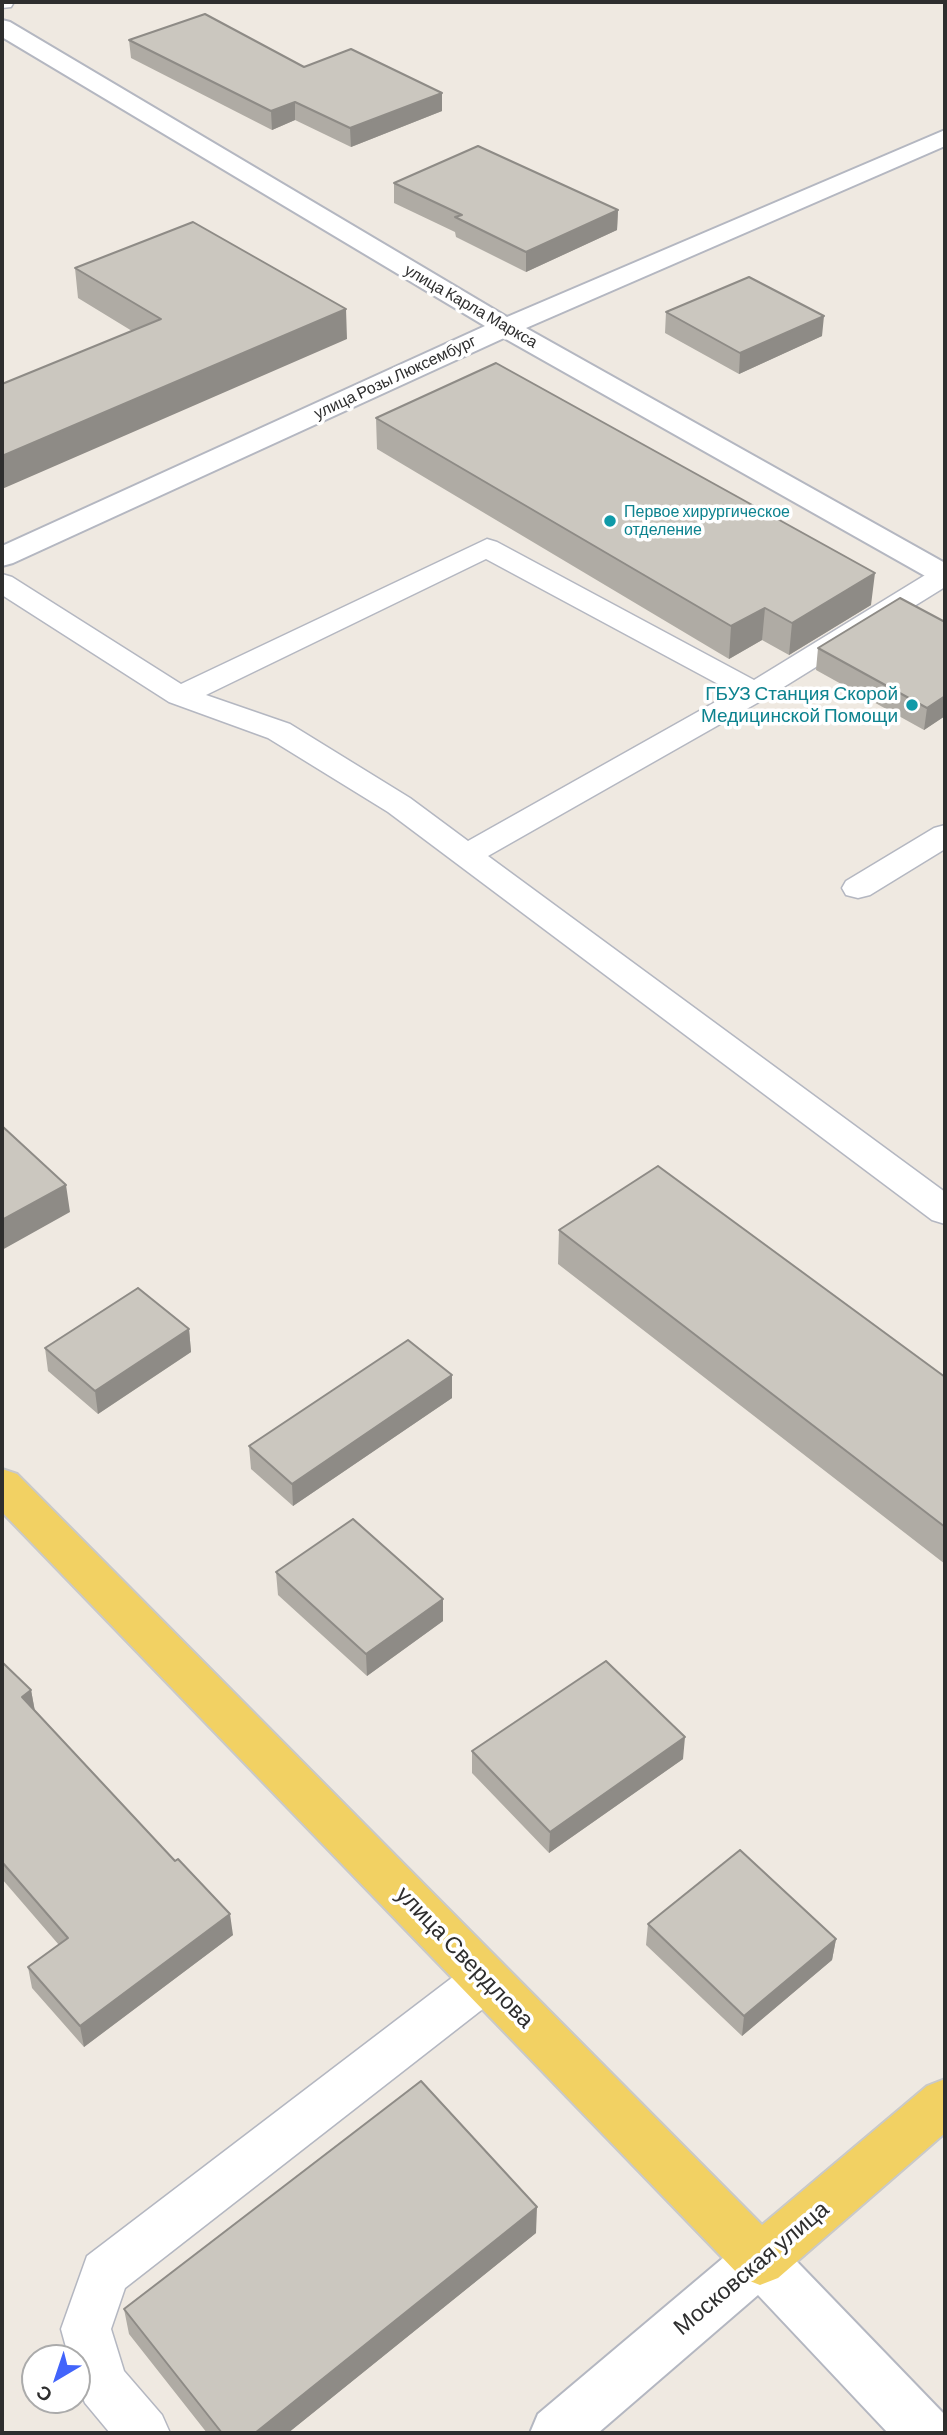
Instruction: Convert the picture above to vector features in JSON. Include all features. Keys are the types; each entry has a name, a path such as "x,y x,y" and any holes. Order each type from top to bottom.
{"main road":[{"name":"улица Свердлова","path":"2,1485 760,2260"},
{"name":"Московская улица","path":"760,2260 945,2102"}],"street":[{"name":"улица Карла Маркса","path":"2,27 505,327 945,575"},
{"name":"улица Розы Люксембург","path":"2,557 505,327 945,137"},
{"name":"Московская улица","path":"557,2433 760,2260"},
{"name":"улица Свердлова","path":"760,2260 925,2433"}],"lane":[{"path":"180,696 487,548 755,692"},
{"path":"466,855 755,692 945,575"},
{"path":"2,583 180,696 279,731 399,805 945,1211"},
{"path":"858,888 945,835"},
{"path":"144,2433 103,2385 86,2329 105,2273 486,1979"}],"building":[{"path":"205,14 304,67 351,49 442,93 350,128 295,102 271,111 129,40"},
{"path":"478,146 618,210 526,252 455,217 462,215 394,183"},
{"path":"193,222 346,309 2,456 2,384 161,319 75,268"},
{"path":"749,277 824,316 740,353 666,312"},
{"name":"Первое хирургическое отделение","path":"496,363 875,573 792,623 765,608 731,626 376,418"},
{"path":"900,598 945,622 945,696 927,708 818,648"},
{"path":"2,1126 66,1185 2,1220"},
{"path":"658,1166 945,1377 945,1527 559,1230"},
{"path":"138,1288 189,1329 95,1391 45,1348"},
{"path":"408,1340 452,1375 292,1484 249,1446"},
{"path":"353,1519 443,1599 366,1654 276,1572"},
{"path":"606,1661 685,1737 550,1832 472,1751"},
{"path":"2,1662 31,1690 22,1697 175,1861 178,1859 230,1914 80,2026 28,1967 68,1938 2,1862"},
{"path":"740,1850 836,1939 744,2016 648,1924"},
{"path":"421,2081 537,2207 255,2433 222,2433 124,2309"}],"place":[{"name":"Первое хирургическое отделение","path":"610,521"},
{"name":"ГБУЗ Станция Скорой Медицинской Помощи","path":"912,705"}]}
